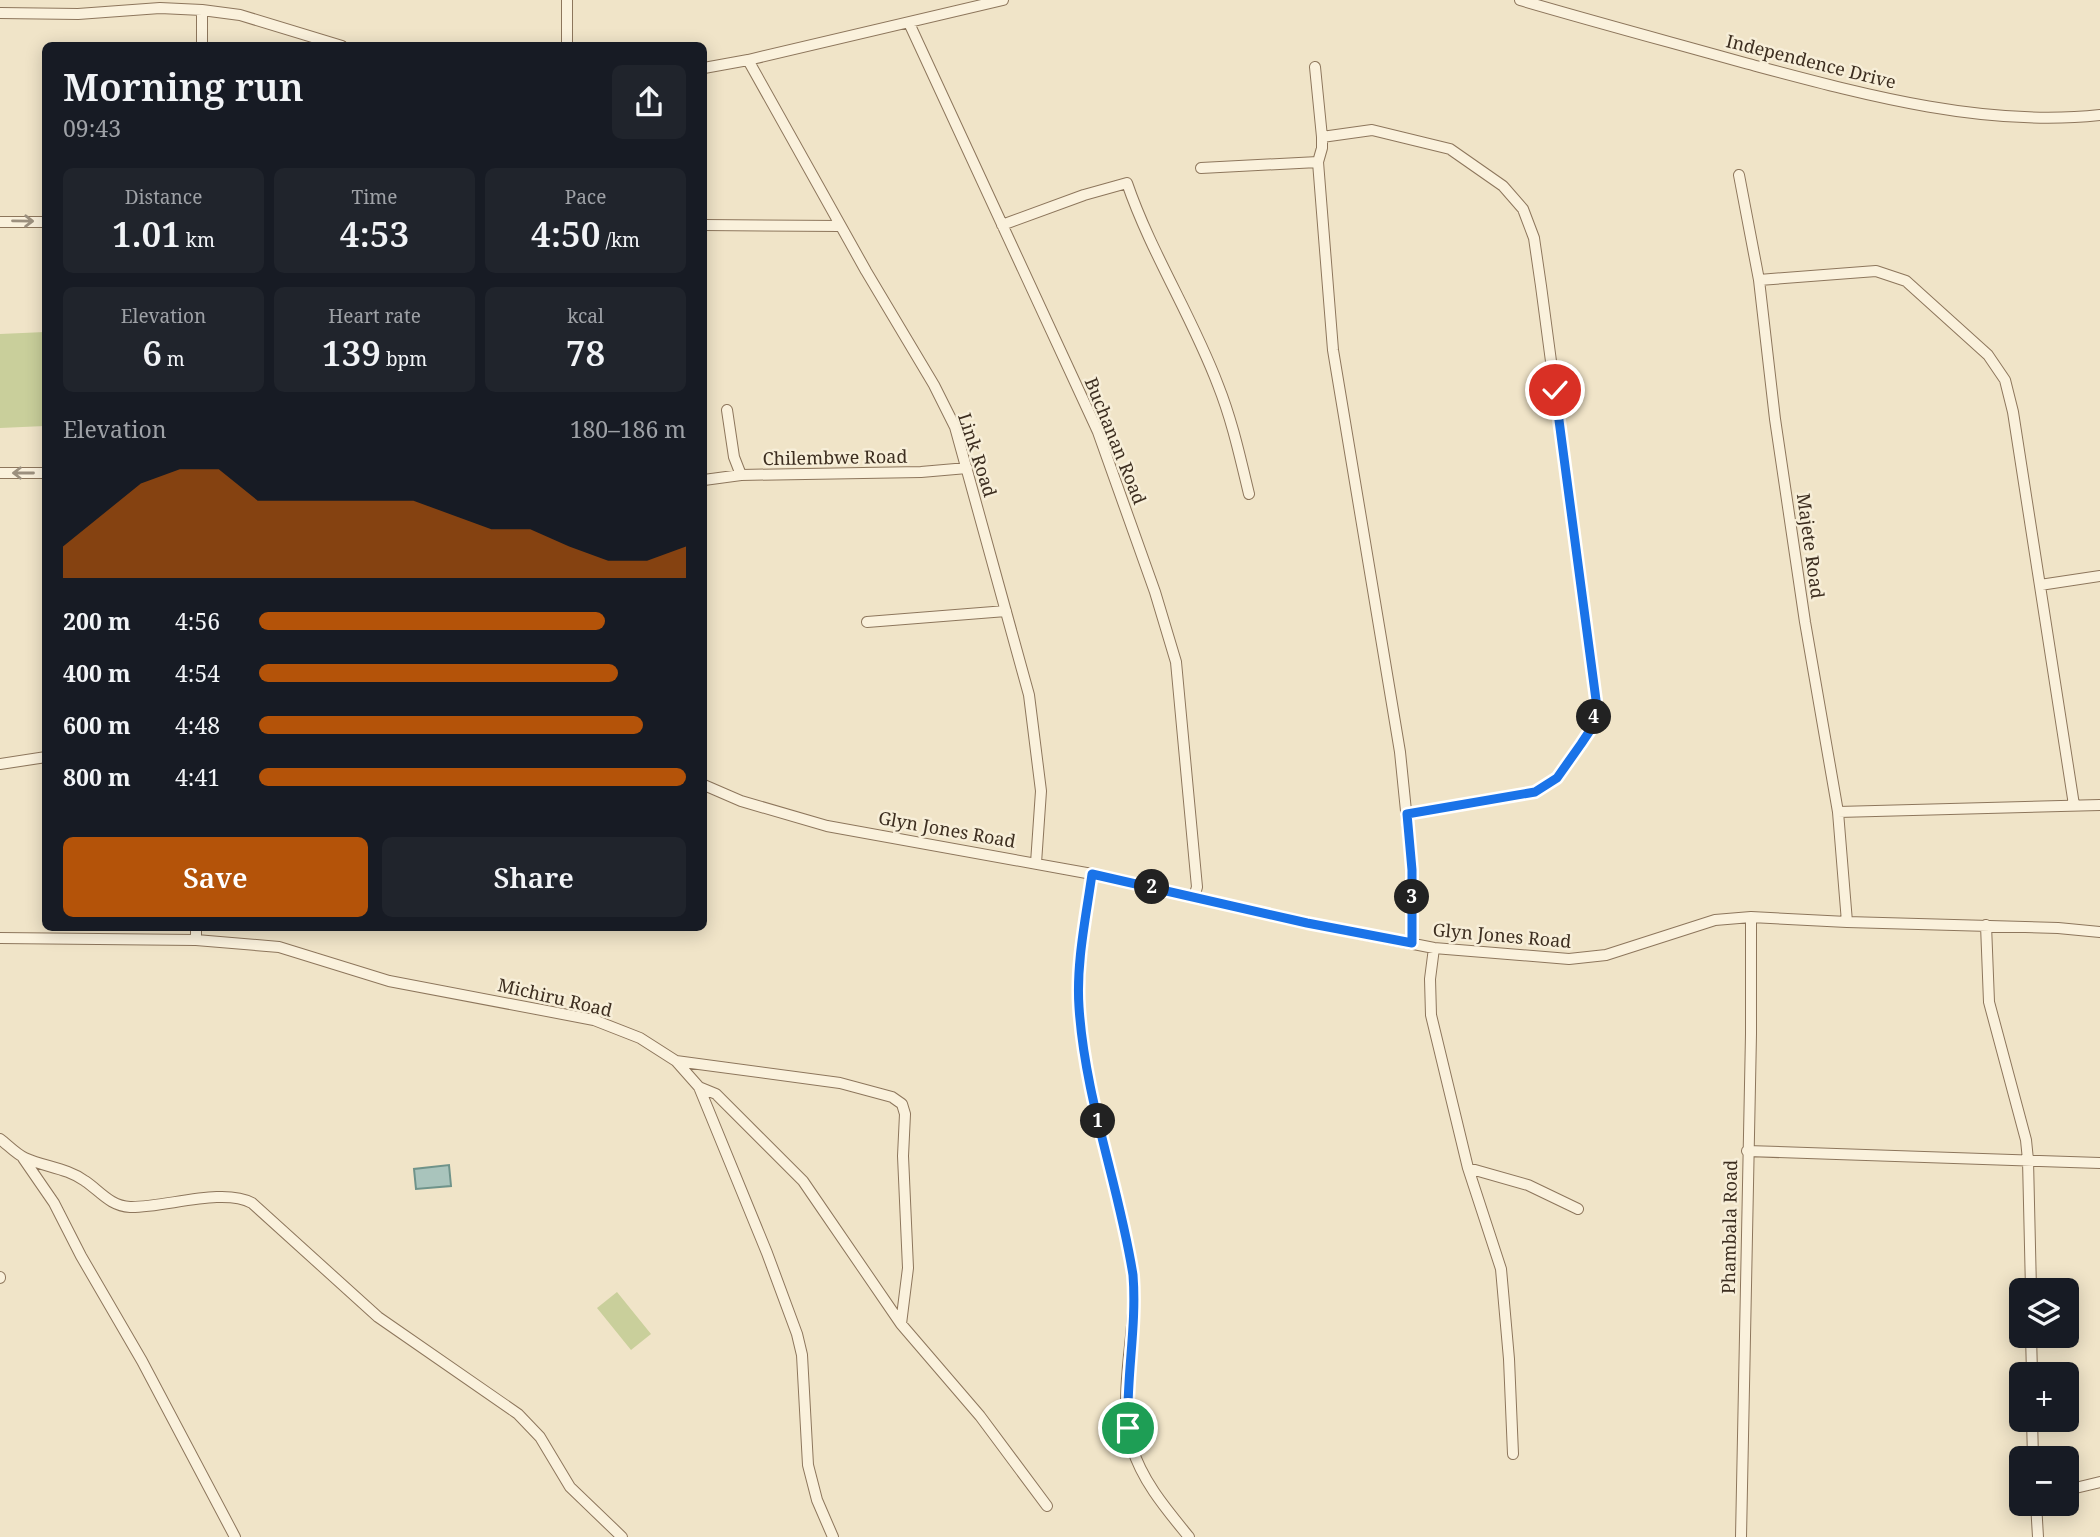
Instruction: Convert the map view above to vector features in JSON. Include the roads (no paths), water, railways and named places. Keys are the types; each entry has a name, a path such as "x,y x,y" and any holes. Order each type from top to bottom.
{"street":[{"path":"567,0 567,42"},
{"path":"707,67 1003,0"},
{"name":"Independence Drive","path":"1520,0 1612,27 1874,95 1994,116 2100,116"},
{"path":"0,13 78,14 160,8 202,10 240,15 329,42"},
{"path":"202,10 202,42"},
{"name":"Buchanan Road","path":"909,23 1098,432 1151,580 1176,662 1192,818 1197,887 1194,897"},
{"name":"Link Road","path":"748,60 840,226 934,385 955,427 1029,695 1041,791 1036,863"},
{"path":"1315,68 1322,138 1318,162 1333,350 1399,752 1412,870 1412,943"},
{"path":"1322,138 1372,130 1450,149 1503,186 1523,209 1534,238 1596,700 1593,726 1557,778 1535,792 1407,814"},
{"path":"1201,168 1318,162"},
{"name":"Majete Road","path":"1739,175 1759,280 1775,418 1805,622 1838,812 1847,922"},
{"path":"1002,225 1084,195 1127,183 1139,218 1218,385 1250,494"},
{"path":"0,222 42,222"},
{"path":"707,225 840,226"},
{"path":"1759,280 1876,271 1906,281 1988,355 2005,380 2013,412 2074,805"},
{"path":"727,410 734,457 741,475"},
{"name":"Chilembwe Road","path":"707,480 741,475 921,472 967,468"},
{"path":"0,473 42,473"},
{"path":"2040,585 2100,576"},
{"path":"867,622 1006,611"},
{"path":"0,764 42,758"},
{"name":"Glyn Jones Road","path":"707,786 741,801 827,826 1092,874 1307,923 1434,948 1569,959 1606,955 1715,920 1751,917 2100,932"},
{"path":"1838,812 2100,805"},
{"path":"1092,874 1081,960 1079,1004 1092,1097 1133,1275 1135,1299 1127,1397 1128,1428 1138,1462 1158,1498 1189,1537"},
{"name":"Phambala Road","path":"1741,1537 1751,917"},
{"path":"1986,925 1989,1002 2026,1140 2031,1278"},
{"path":"196,931 197,940"},
{"name":"Michiru Road","path":"0,938 197,940 288,948 389,981 594,1020 640,1038 676,1061 699,1087 797,1334 802,1355 808,1465 817,1500 833,1537"},
{"path":"1434,948 1430,979 1431,1015 1468,1168 1501,1269 1509,1359 1513,1454"},
{"path":"676,1061 840,1083 892,1097 902,1104 905,1114 903,1156 908,1268 901,1324"},
{"path":"699,1087 716,1094 803,1181 901,1324 980,1416 1047,1506"},
{"path":"0,1139 23,1158 54,1203 236,1537"},
{"path":"1747,1151 2100,1163"},
{"path":"23,1158 68,1171 121,1206 148,1206 223,1197 252,1203 378,1317 518,1414 540,1437 570,1487 622,1537"},
{"path":"1468,1168 1528,1185 1578,1209"},
{"path":"2079,1487 2100,1482"},
{"path":"2036,1516 2038,1537"}],"water":[{"path":"449,1165 451,1186 416,1189 414,1169"}]}
